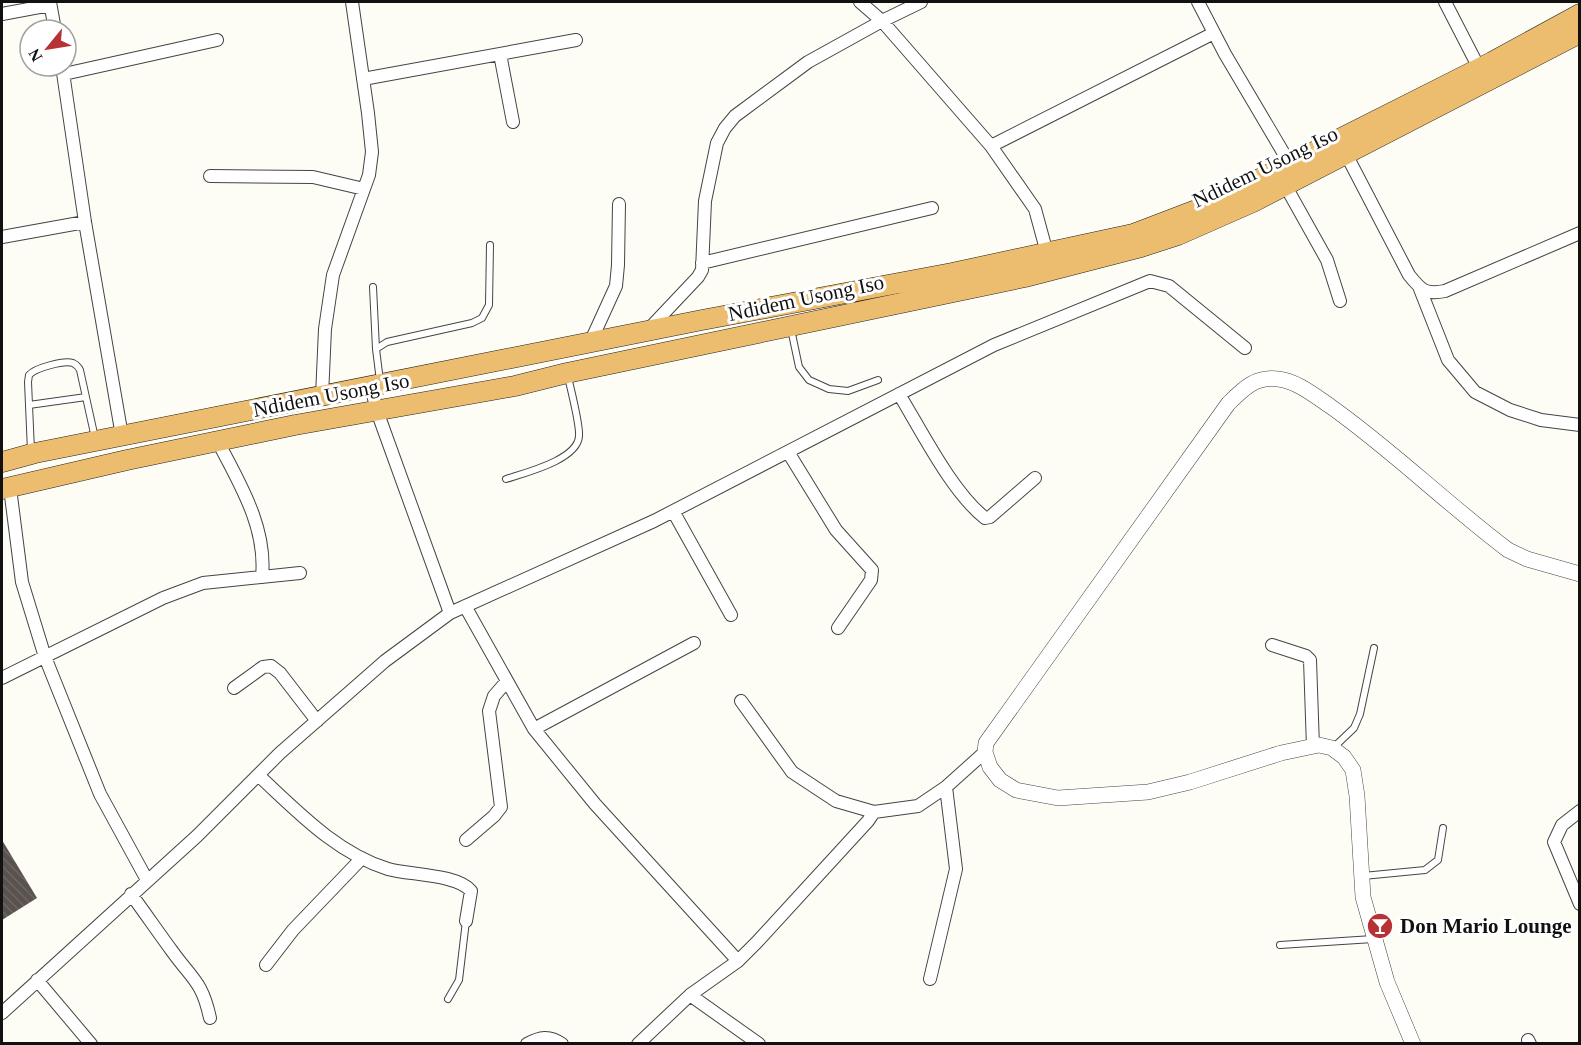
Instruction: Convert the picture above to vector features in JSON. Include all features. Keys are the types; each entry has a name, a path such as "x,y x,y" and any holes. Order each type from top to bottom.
{"highway":[{"name":"Ndidem Usong Iso","path":"2,462 31,454 376,385 952,273 1133,234 1196,210 1290,164 1580,14"},
{"name":"Ndidem Usong Iso","path":"6,488 295,425 515,386 567,373 1025,277 1141,247 1212,222 1580,33"}],"street":[{"path":"322,396 325,329 333,275 369,175 372,152 352,2"},
{"path":"861,2 882,21 991,146 1035,209 1047,253"},
{"path":"646,332 702,270 705,201 717,143 735,116 808,62 921,2"},
{"path":"1198,2 1290,164"},
{"path":"1445,2 1479,68"},
{"path":"2,14 50,3 53,18"},
{"path":"991,146 1214,33"},
{"path":"78,67 217,40"},
{"path":"363,79 576,40"},
{"path":"500,54 513,122"},
{"path":"64,78 85,222 122,436"},
{"path":"1346,154 1409,275 1420,289 1448,360 1475,392 1510,410 1541,420 1580,425"},
{"path":"210,176 313,177 364,189"},
{"path":"1285,185 1326,260 1340,301"},
{"path":"590,343 616,286 619,204"},
{"path":"702,263 932,208"},
{"path":"2,237 85,222"},
{"path":"1420,289 1433,294 1445,291 1580,233"},
{"path":"2,1013 197,836 280,753 385,661 450,613 673,511 994,345 1150,281 1169,286 1245,348"},
{"path":"1413,1044 1387,982 1364,897 1353,770 1332,748 1319,745 1281,753 1190,782 1148,792 1058,798 1016,790 1000,780 990,767 985,752 986,743 1228,404 1246,385 1259,379 1279,379 1304,388 1352,422 1508,550 1527,559 1580,574"},
{"path":"376,385 377,411 450,613"},
{"path":"899,394 947,474 978,513 985,518 990,517 1035,478"},
{"path":"218,442 243,489 256,520 264,560 262,577"},
{"path":"788,452 836,530 872,570 871,580 838,628"},
{"path":"6,488 22,582 45,657 100,794 147,880"},
{"path":"673,511 731,615"},
{"path":"2,678 163,598 203,583 300,573"},
{"path":"465,606 534,729 595,804 738,961"},
{"path":"534,729 694,643"},
{"path":"1272,645 1306,656 1310,660 1312,665 1313,747"},
{"path":"234,688 263,667 271,666 280,673 316,721"},
{"path":"466,840 501,807 489,711 494,696 507,681"},
{"path":"741,701 792,772 836,801 874,812 918,806 946,787 985,752"},
{"path":"258,775 317,830 363,858 388,869 451,881 467,887 471,891 466,921"},
{"path":"930,979 956,869 946,787"},
{"path":"1580,811 1562,825 1554,842 1580,904"},
{"path":"638,1044 690,995 738,961 874,812"},
{"path":"266,965 293,930 363,858"},
{"path":"131,894 172,951 198,982 206,998 210,1018"},
{"path":"37,980 91,1044"},
{"path":"690,995 759,1044"},
{"path":"527,1044 540,1038 554,1038 562,1044"}],"lane":[{"path":"376,349 387,342 472,323 482,318 489,305 490,245"},
{"path":"373,287 376,385"},
{"path":"790,326 799,367 809,380 829,389 848,391 878,380"},
{"path":"31,454 29,375 32,371 69,362 77,365 80,370 95,441"},
{"path":"506,479 550,466 576,447 580,437 567,373"},
{"path":"29,405 86,397"},
{"path":"1332,748 1354,728 1360,714 1374,648"},
{"path":"1362,876 1425,870 1438,860 1443,828"},
{"path":"448,999 459,980 466,921"},
{"path":"1280,945 1374,939"}],"building":[{"path":"2,840 37,898 2,920"}],"place":[{"name":"Don Mario Lounge","path":"1380,926"}]}
